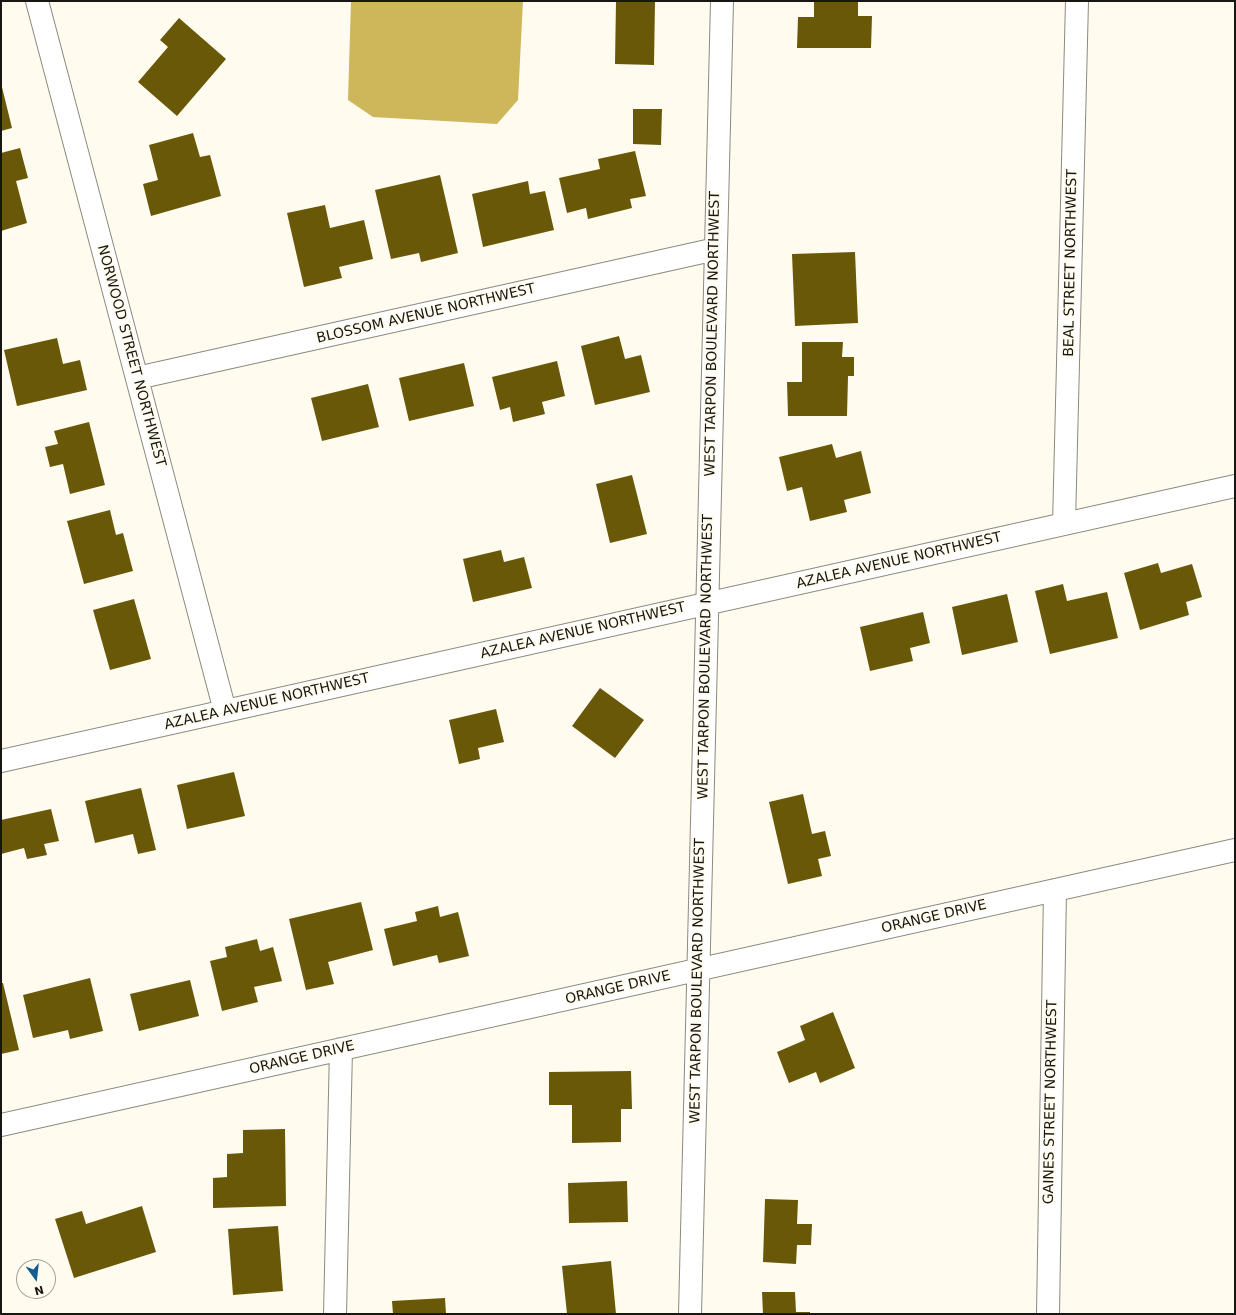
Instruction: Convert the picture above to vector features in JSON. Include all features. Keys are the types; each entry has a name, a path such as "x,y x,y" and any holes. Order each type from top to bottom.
{"street":[{"name":"NORWOOD STREET NORTHWEST","path":"37,1 225,711"},
{"name":"WEST TARPON BOULEVARD NORTHWEST","path":"690,1314 722,1"},
{"name":"BEAL STREET NORTHWEST","path":"1064,524 1077,1"},
{"name":"BLOSSOM AVENUE NORTHWEST","path":"137,378 716,249"},
{"name":"AZALEA AVENUE NORTHWEST","path":"1,761 1235,486"},
{"name":"ORANGE DRIVE","path":"1,1125 1235,850"},
{"name":"GAINES STREET NORTHWEST","path":"1048,1314 1055,890"},
{"path":"334,1314 341,1049"}],"shaded area":[{"path":"351,1 523,1 518,100 497,124 373,117 348,100"}],"building":[{"path":"616,1 655,1 654,65 615,64"},
{"path":"814,1 858,1 858,16 872,16 871,48 797,48 798,17 814,17"},
{"path":"179,18 226,59 177,116 138,82 168,47 160,40"},
{"path":"1,83 12,128 1,131"},
{"path":"633,109 662,109 661,145 633,144"},
{"path":"193,133 200,157 210,155 221,196 151,216 143,184 158,180 149,145"},
{"path":"20,148 28,178 16,181 27,223 1,231 1,153"},
{"path":"635,151 646,196 630,199 632,208 588,219 586,208 567,213 559,178 600,169 598,159"},
{"path":"440,175 458,253 421,262 419,253 391,259 375,190"},
{"path":"528,181 530,194 545,191 554,230 483,247 472,194"},
{"path":"325,205 330,228 364,220 373,259 339,267 342,278 304,287 287,213"},
{"path":"855,252 858,323 795,326 792,254"},
{"path":"619,336 625,359 641,355 650,392 595,405 581,346"},
{"path":"57,338 63,364 80,360 87,390 17,406 4,350"},
{"path":"802,342 843,342 842,357 854,357 854,376 848,376 847,416 788,416 787,382 802,382"},
{"path":"557,361 565,396 542,402 545,414 513,422 510,407 500,410 492,377"},
{"path":"464,363 474,406 409,421 399,378"},
{"path":"368,384 379,427 322,441 311,398"},
{"path":"89,422 105,485 70,494 63,464 50,467 45,447 58,444 54,431"},
{"path":"832,444 836,458 861,451 871,493 844,500 847,512 810,521 802,487 787,491 779,457"},
{"path":"632,475 647,534 610,543 596,484"},
{"path":"110,510 116,535 123,533 133,571 84,584 67,521"},
{"path":"501,550 504,562 524,557 532,588 473,602 463,559"},
{"path":"1158,563 1161,573 1192,564 1202,597 1186,602 1189,615 1140,630 1124,573"},
{"path":"1063,584 1067,601 1107,592 1118,638 1050,654 1035,591"},
{"path":"1007,594 1018,642 962,655 952,607"},
{"path":"134,599 151,659 110,670 93,610"},
{"path":"923,612 930,643 910,648 913,661 870,671 860,627"},
{"path":"600,688 644,720 615,758 572,726"},
{"path":"496,709 504,742 478,748 480,759 459,764 449,720"},
{"path":"234,772 245,816 187,829 177,785"},
{"path":"141,788 156,850 138,854 133,834 95,843 85,801"},
{"path":"803,794 812,834 825,831 831,856 818,859 822,876 788,884 769,802"},
{"path":"51,809 59,841 44,844 47,855 27,859 24,848 1,854 1,820"},
{"path":"361,902 373,950 328,962 334,984 306,990 289,919"},
{"path":"438,906 440,917 458,912 469,956 439,963 437,955 393,966 384,929 417,921 415,912"},
{"path":"257,939 260,951 273,947 282,981 254,987 258,1002 222,1011 210,961 227,957 225,947"},
{"path":"90,978 103,1031 70,1039 68,1030 33,1038 23,995"},
{"path":"190,980 199,1016 139,1031 130,994"},
{"path":"1,983 3,983 19,1050 1,1054"},
{"path":"833,1012 855,1068 820,1083 816,1072 789,1083 777,1052 805,1040 800,1026"},
{"path":"631,1071 632,1109 621,1109 621,1142 572,1143 572,1105 549,1105 549,1072"},
{"path":"285,1129 286,1206 213,1208 213,1178 227,1177 227,1154 243,1153 243,1130"},
{"path":"627,1181 628,1222 569,1223 568,1183"},
{"path":"765,1199 798,1200 797,1224 812,1224 811,1245 797,1245 796,1264 763,1262"},
{"path":"142,1206 156,1252 74,1278 55,1219 82,1211 86,1224"},
{"path":"278,1226 283,1291 233,1295 228,1229"},
{"path":"611,1261 616,1314 567,1314 562,1266"},
{"path":"762,1292 795,1292 796,1312 810,1312 810,1314 763,1314"},
{"path":"445,1298 446,1314 393,1314 392,1301"}]}
